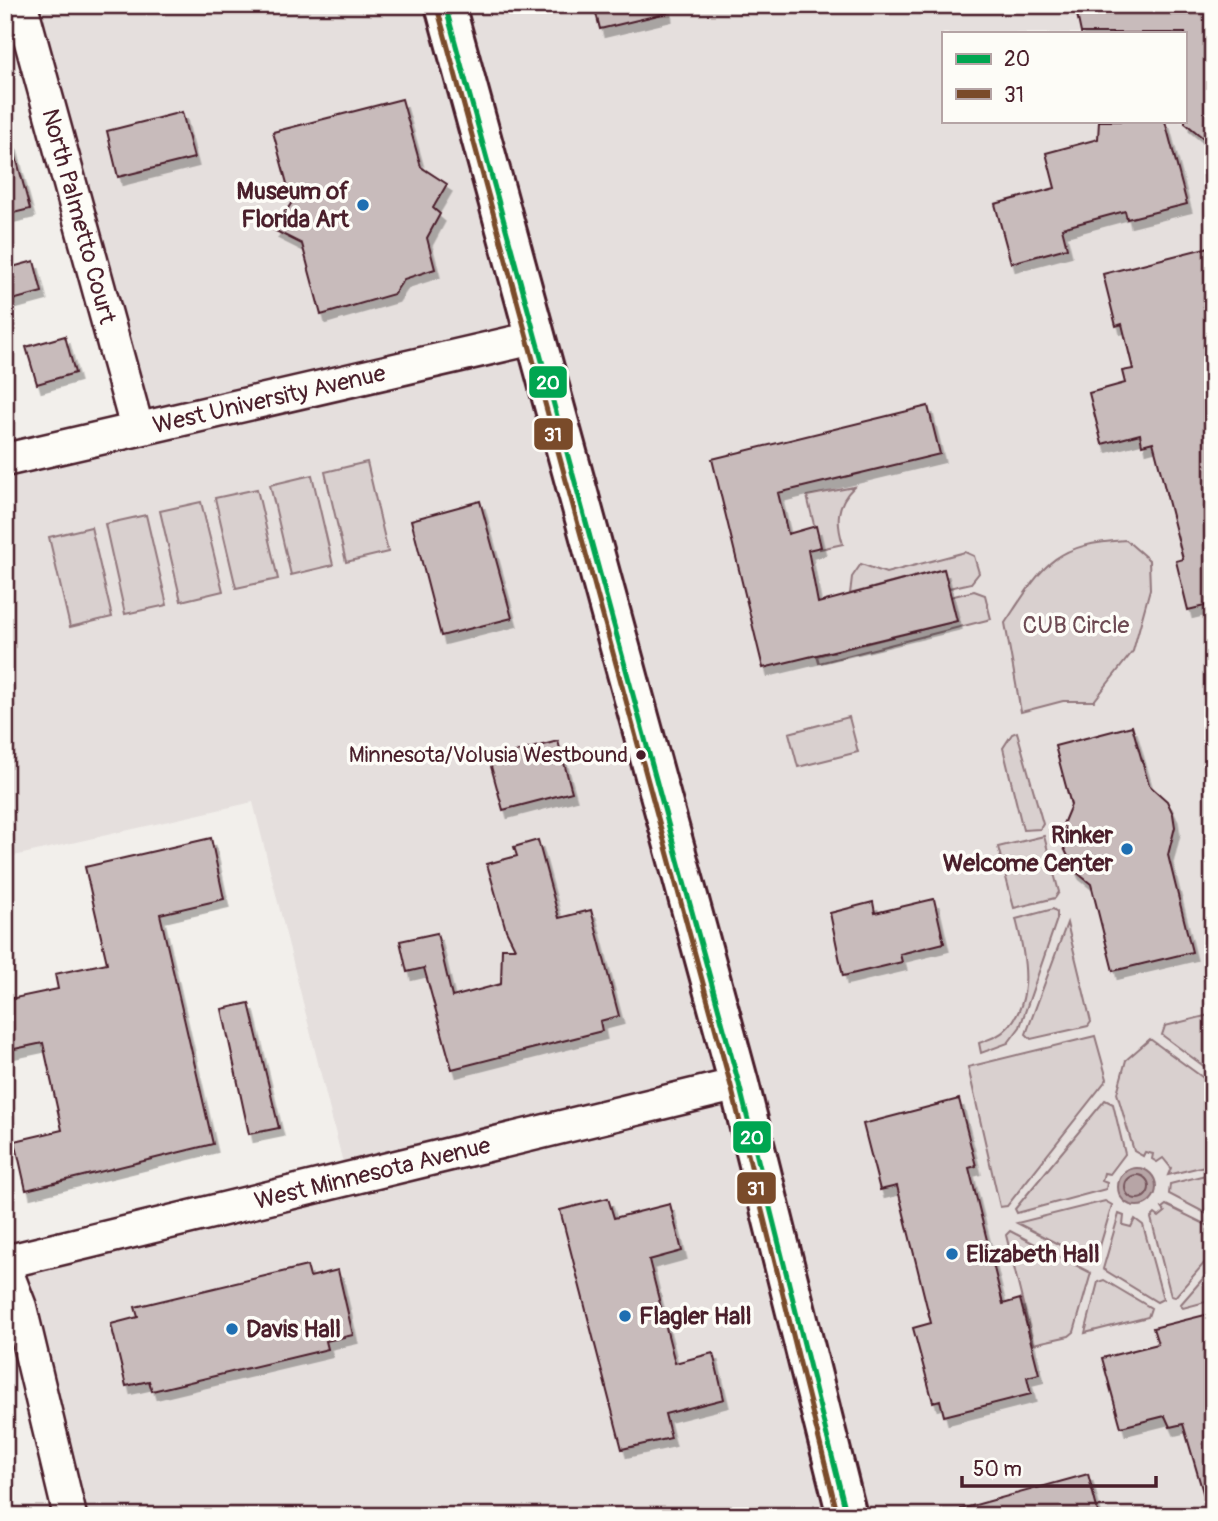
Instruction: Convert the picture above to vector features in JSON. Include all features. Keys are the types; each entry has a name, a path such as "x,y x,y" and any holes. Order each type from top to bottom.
{"main road":[{"path":"445,5 738,1084 846,1516"}],"street":[{"name":"North Palmetto Court","path":"21,5 137,428"},
{"name":"West University Avenue","path":"5,460 534,338"},
{"name":"West Minnesota Avenue","path":"5,1262 738,1084"},
{"path":"5,1269 20,1307 70,1516"}],"shaded area":[{"path":"35,5 1213,5 1213,1516 66,1516 5,1272 347,1179 253,802 5,858 5,460 136,428"}],"green space":[{"path":"367,462 388,552 346,562 325,472"},
{"path":"312,475 333,565 291,575 270,485"},
{"path":"854,487 844,500 839,514 843,544 820,549 807,496"},
{"path":"257,489 278,579 236,588 215,498"},
{"path":"201,502 223,591 181,601 160,511"},
{"path":"146,515 167,605 125,614 105,524"},
{"path":"91,527 112,617 70,627 49,537"},
{"name":"CUB Circle","path":"1126,540 1149,560 1150,589 1133,651 1094,701 1063,701 1021,712 1005,623 1040,573 1065,553 1101,542"},
{"path":"965,552 974,556 979,573 971,583 949,588 943,569 850,594 852,577 861,564 886,573"},
{"path":"974,591 985,595 991,619 819,663 817,656 956,621 950,597"},
{"path":"849,717 858,752 798,767 789,733"},
{"path":"1017,732 1043,824 1040,829 1023,830 1003,748 1012,734"},
{"path":"1044,836 1059,892 1055,898 1014,908 998,847"},
{"path":"1053,909 1057,912 1057,919 1020,1027 1008,1043 981,1053 979,1043 1004,1031 1021,1007 1025,962 1016,919"},
{"path":"1067,923 1091,1022 1088,1026 1031,1039 1026,1034"},
{"path":"1213,1014 1213,1073 1162,1035 1165,1026"},
{"path":"1095,1036 1107,1079 1007,1206 1000,1207 968,1067"},
{"path":"1150,1039 1213,1085 1213,1164 1168,1175 1171,1168 1163,1158 1157,1162 1152,1159 1153,1154 1145,1152 1143,1156 1134,1151 1117,1093 1126,1060"},
{"path":"1105,1100 1113,1104 1125,1154 1110,1174 1104,1173 1102,1181 1107,1183 1106,1189 1017,1213 1015,1209"},
{"path":"1213,1173 1213,1217 1169,1194 1170,1184"},
{"path":"1105,1201 1112,1205 1095,1263 1017,1223"},
{"path":"1166,1205 1213,1228 1213,1253 1175,1297 1171,1296 1151,1218 1155,1214 1159,1217 1165,1212 1162,1208"},
{"path":"1119,1214 1124,1216 1123,1225 1131,1227 1135,1219 1143,1225 1163,1299 1157,1302 1103,1269"},
{"path":"1010,1231 1091,1273 1074,1332 1069,1336 1033,1344 1006,1235"},
{"path":"1213,1267 1213,1300 1183,1308 1180,1305"},
{"path":"1104,1280 1151,1308 1148,1317 1085,1333 1098,1282"}],"water":[{"path":"1137,1168 1151,1173 1156,1187 1151,1201 1137,1206 1123,1201 1118,1187 1123,1173"}],"building":[{"path":"594,5 666,5 667,13 600,29"},
{"path":"1075,5 1213,5 1213,146 1185,123 1186,32 1081,32"},
{"name":"Museum of Florida Art","path":"402,99 421,167 447,184 433,208 440,214 427,238 435,269 404,279 394,294 321,315 302,244 274,230 292,202 273,132"},
{"path":"182,112 194,158 118,177 107,131"},
{"path":"1099,122 1165,122 1187,204 1127,219 1125,211 1062,228 1067,248 1011,263 995,204 1055,188 1046,153 1098,139"},
{"path":"12,142 30,209 5,215 5,143"},
{"path":"1213,246 1213,604 1188,610 1176,561 1183,559 1153,442 1142,445 1140,434 1102,444 1089,393 1125,383 1122,371 1133,369 1122,324 1116,326 1103,274"},
{"path":"34,261 42,292 5,302 5,269"},
{"path":"65,336 75,373 37,384 26,347"},
{"path":"928,406 940,454 778,493 788,534 816,526 821,547 808,550 818,603 944,569 957,621 763,668 712,459"},
{"path":"480,501 512,618 441,636 411,520"},
{"name":"Rinker Welcome Center","path":"1132,726 1149,785 1167,801 1173,814 1175,827 1168,855 1192,952 1113,971 1091,884 1075,871 1064,848 1063,824 1071,805 1055,746"},
{"path":"558,741 572,792 503,810 489,759"},
{"path":"211,838 224,899 160,914 213,1144 26,1190 15,1141 62,1130 43,1043 5,1051 5,1000 58,989 55,974 107,963 85,867"},
{"path":"538,840 559,918 591,910 619,1016 600,1021 602,1031 452,1069 424,968 407,972 400,941 437,933 452,997 501,984 502,948 515,948 506,930 487,864 517,856 514,847"},
{"path":"934,899 944,943 900,954 902,962 843,976 830,913 873,902 875,913"},
{"path":"249,1003 279,1128 249,1134 222,1009"},
{"name":"Elizabeth Hall","path":"959,1099 976,1166 969,1168 1003,1304 1020,1299 1039,1374 1027,1377 1031,1394 944,1416 940,1400 933,1402 913,1328 931,1323 897,1186 880,1190 863,1124"},
{"name":"Flagler Hall","path":"608,1198 614,1218 670,1204 682,1251 649,1260 675,1363 713,1353 724,1399 665,1414 671,1438 622,1449 560,1210"},
{"name":"Davis Hall","path":"307,1266 310,1277 338,1270 353,1335 326,1341 328,1349 152,1391 149,1381 126,1386 111,1324 138,1317 135,1307"},
{"path":"1213,1313 1213,1505 1207,1506 1183,1424 1170,1427 1165,1416 1121,1427 1102,1358 1158,1344 1153,1328"},
{"path":"1088,1474 1099,1516 962,1516 961,1509"}],"transit line":[{"name":"20","path":"445,5 739,1084 847,1516"},
{"name":"31","path":"437,7 731,1086 838,1516"}],"place":[{"name":"Museum of Florida Art","path":"363,205"},
{"name":"Minnesota/Volusia Westbound","path":"641,755"},
{"name":"Rinker Welcome Center","path":"1127,849"},
{"name":"Elizabeth Hall","path":"952,1254"},
{"name":"Flagler Hall","path":"625,1316"},
{"name":"Davis Hall","path":"232,1329"}]}
